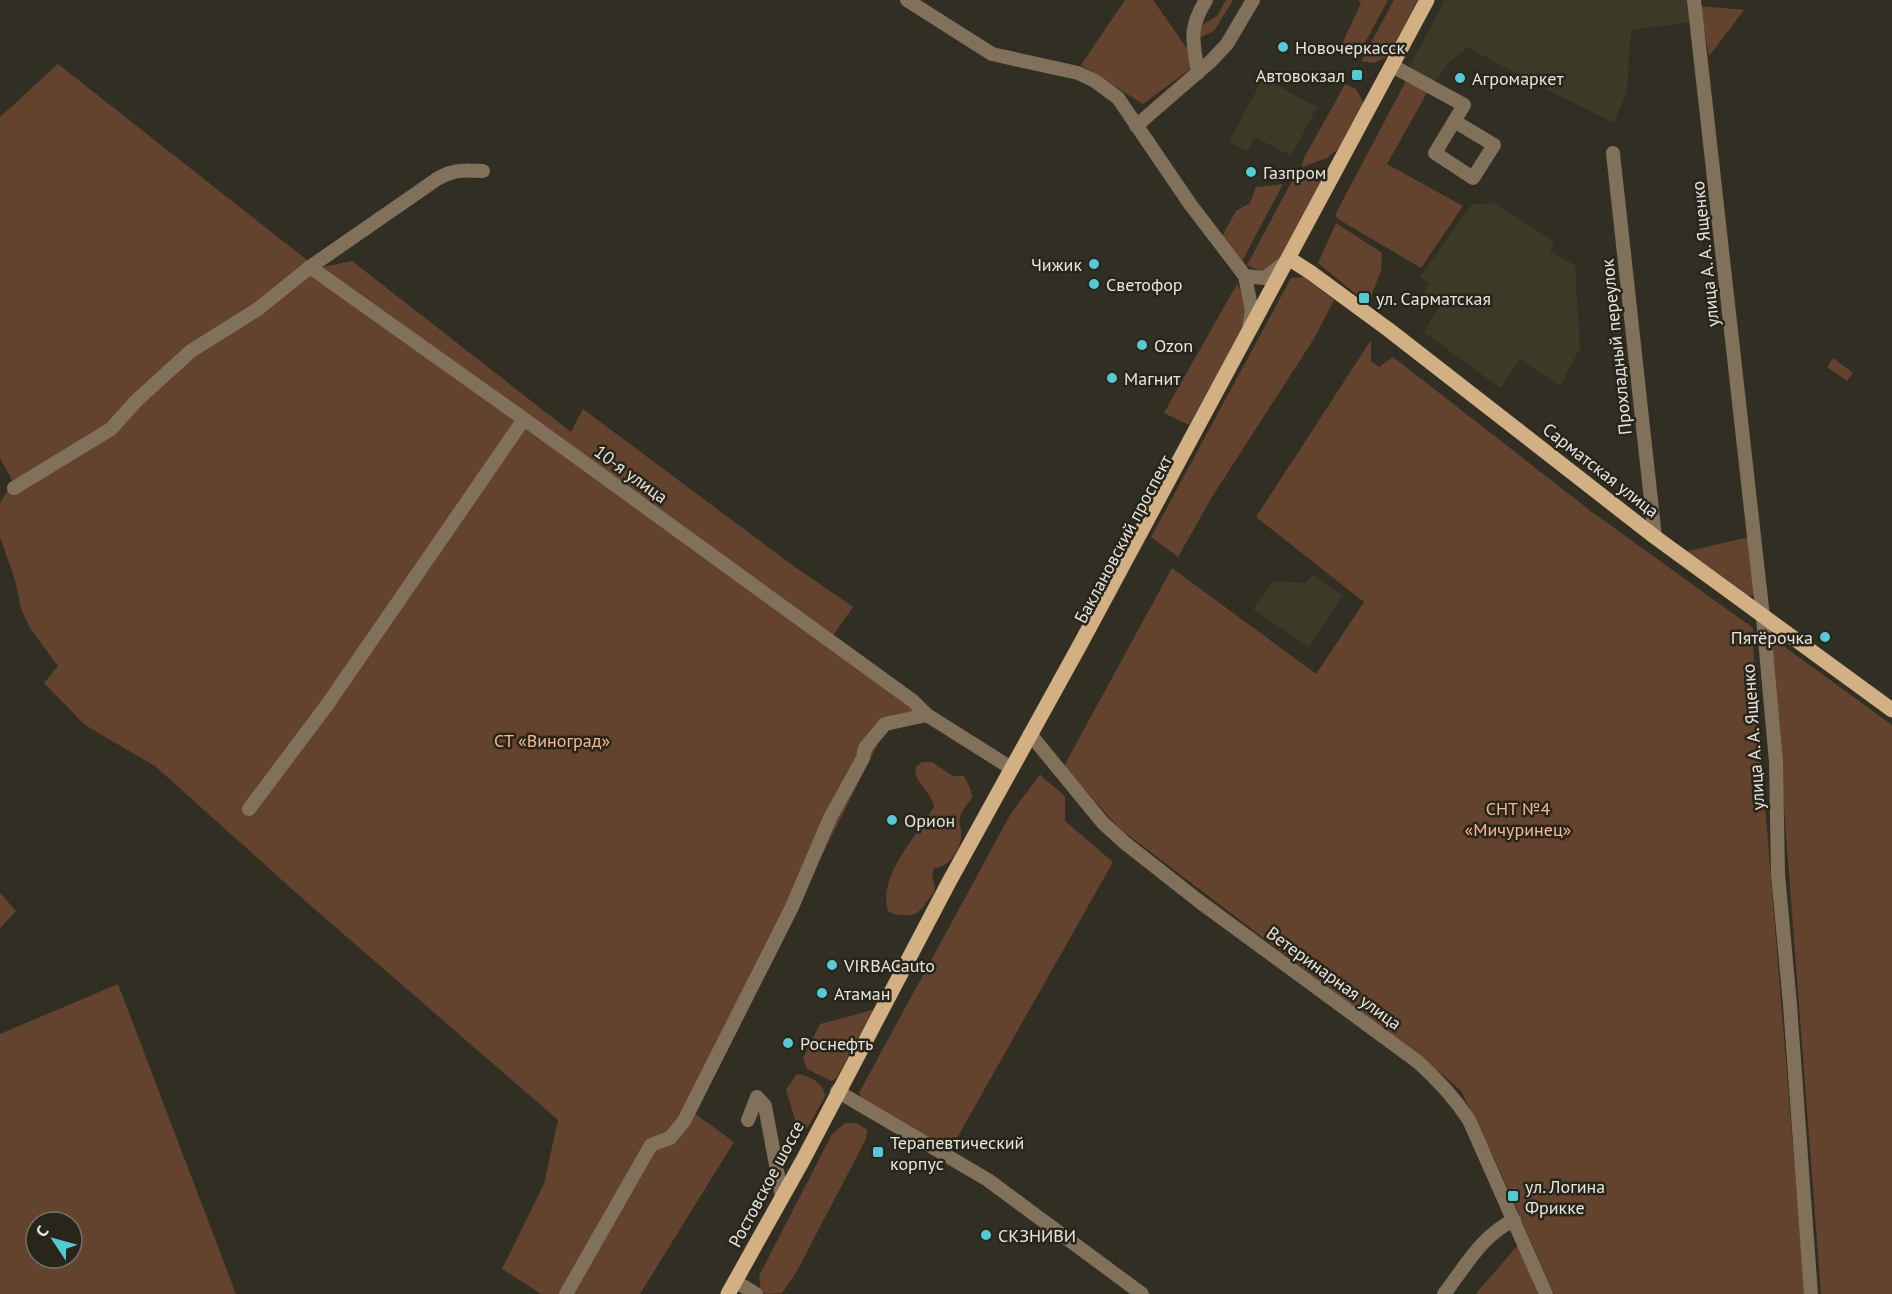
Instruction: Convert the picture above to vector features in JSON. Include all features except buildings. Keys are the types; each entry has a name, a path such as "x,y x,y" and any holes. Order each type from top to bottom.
{"main road":[{"name":"Баклановский проспект","path":"841,1094 1011,768 1085,652 1427,0"},
{"name":"Баклановский проспект","path":"1291,260 1436,0"},
{"name":"Сарматская улица","path":"1291,260 1398,337 1655,537 1892,710"},
{"name":"Баклановский проспект","path":"841,1094 1248,332 1275,290"},
{"name":"Ростовское шоссе","path":"728,1294 841,1094"},
{"name":"Ростовское шоссе","path":"745,1291 809,1167 841,1094"}],"street":[{"path":"907,0 992,54 1078,73 1095,81 1118,98 1190,204 1245,276 1252,311 1248,332"},
{"path":"1198,73 1192,38 1196,19 1206,0"},
{"path":"1136,126 1198,73 1227,44 1253,0"},
{"name":"улица А. А. Ященко","path":"1694,0 1763,617 1776,762 1778,874 1811,1294"},
{"path":"1398,69 1464,105 1454,121"},
{"name":"Прохладный переулок","path":"1613,153 1655,537"},
{"path":"14,489 111,429 136,401 191,351 258,309 310,267 447,172 483,171"},
{"path":"1245,276 1265,278 1291,260"},
{"name":"10-я улица","path":"310,267 913,701 927,715 1011,768"},
{"path":"1245,276 1275,290"},
{"path":"249,809 327,705 524,419"},
{"path":"566,1294 651,1145 670,1138 684,1121 792,907 830,818 863,758 865,748 885,724 927,715"},
{"name":"Ветеринарная улица","path":"1032,737 1103,823 1125,843 1200,902 1418,1062 1440,1081 1455,1098 1469,1120 1546,1294"},
{"path":"841,1094 988,1180 1143,1294"},
{"path":"748,1120 757,1097 765,1106 782,1197"},
{"path":"1444,1294 1478,1248 1498,1227 1514,1220"}],"shaded area":[{"path":"1445,0 1689,0 1692,22 1631,30 1627,91 1614,123 1467,47 1449,63 1429,89 1406,73"},
{"path":"1263,78 1317,107 1291,156 1255,137 1247,151 1229,142"},
{"path":"1494,203 1554,241 1550,252 1575,265 1580,348 1560,386 1520,359 1500,388 1424,332 1439,307 1422,295 1429,284 1420,277 1472,204"},
{"path":"1313,574 1343,596 1309,647 1253,609 1274,581 1305,583"}],"green space":[{"path":"1125,0 1153,0 1193,57 1193,67 1143,104 1081,65"},
{"path":"1226,0 1233,0 1214,31 1199,38 1198,28 1217,16"},
{"path":"1357,0 1388,0 1361,50 1356,53 1342,44 1361,3"},
{"path":"1394,0 1418,0 1387,57 1374,63 1361,61"},
{"path":"1700,6 1744,10 1709,56"},
{"name":"СТ «Виноград»","path":"58,64 317,268 352,261 571,432 583,409 788,562 853,607 831,638 935,713 887,726 694,1113 734,1142 640,1294 541,1294 502,1269 544,1184 558,1120 303,899 155,766 85,725 44,683 58,666 30,628 21,609 15,580 0,537 0,503 13,482 0,458 0,117"},
{"path":"1408,77 1429,89 1387,164 1463,206 1421,268 1338,219 1335,215"},
{"path":"1345,84 1356,89 1364,103 1338,149 1327,158 1302,167 1303,160"},
{"path":"1322,170 1326,174 1273,269 1260,270 1247,265 1292,181"},
{"path":"1283,184 1240,265 1221,238 1236,211 1250,203 1256,187"},
{"path":"1336,223 1382,253 1381,271 1368,304 1318,263"},
{"path":"1304,277 1334,300 1315,337 1212,497 1178,557 1151,537 1291,278"},
{"path":"1237,284 1245,304 1244,326 1189,425 1164,413"},
{"name":"СНТ №4 «Мичуринец»","path":"1371,340 1371,361 1379,367 1393,357 1592,512 1753,628 1754,670 1805,1294 1554,1294 1495,1160 1461,1091 1441,1073 1119,828 1064,766 1172,568 1316,674 1364,602 1256,517"},
{"path":"1833,358 1853,373 1847,381 1827,367"},
{"path":"1749,537 1756,589 1752,596 1747,597 1684,552"},
{"path":"1771,637 1892,725 1892,1294 1821,1294"},
{"path":"922,762 932,762 953,776 964,776 972,796 959,819 961,837 958,850 950,861 934,868 934,893 918,912 897,915 888,911 886,897 888,884 901,856 934,806 915,772 916,767"},
{"path":"1040,774 1065,797 1065,821 1113,862 949,1152 867,1107 859,1093 1010,815"},
{"path":"0,893 16,911 0,928"},
{"path":"118,984 236,1294 0,1294 0,1034"},
{"path":"873,1010 836,1079 831,1081 807,1069 803,1058 820,1024"},
{"path":"799,1074 816,1082 823,1088 825,1096 808,1127 801,1130 797,1126 786,1090"},
{"path":"845,1123 857,1123 867,1130 866,1139 797,1271 782,1293 765,1294 761,1291 759,1276 832,1134"},
{"path":"1518,1245 1538,1294 1476,1294 1479,1290"}],"place":[{"name":"Новочеркасск","path":"1283,47"},
{"name":"Автовокзал","path":"1357,75"},
{"name":"Агромаркет","path":"1460,78"},
{"name":"Газпром","path":"1251,172"},
{"name":"Чижик","path":"1094,264"},
{"name":"Светофор","path":"1094,284"},
{"name":"ул. Сарматская","path":"1364,298"},
{"name":"Ozon","path":"1142,345"},
{"name":"Магнит","path":"1112,378"},
{"name":"Пятёрочка","path":"1825,637"},
{"name":"Орион","path":"892,820"},
{"name":"VIRBACauto","path":"832,965"},
{"name":"Атаман","path":"822,993"},
{"name":"Роснефть","path":"788,1043"},
{"name":"Терапевтический корпус","path":"878,1152"},
{"name":"ул. Логина Фрикке","path":"1513,1196"},
{"name":"СКЗНИВИ","path":"986,1235"}]}
